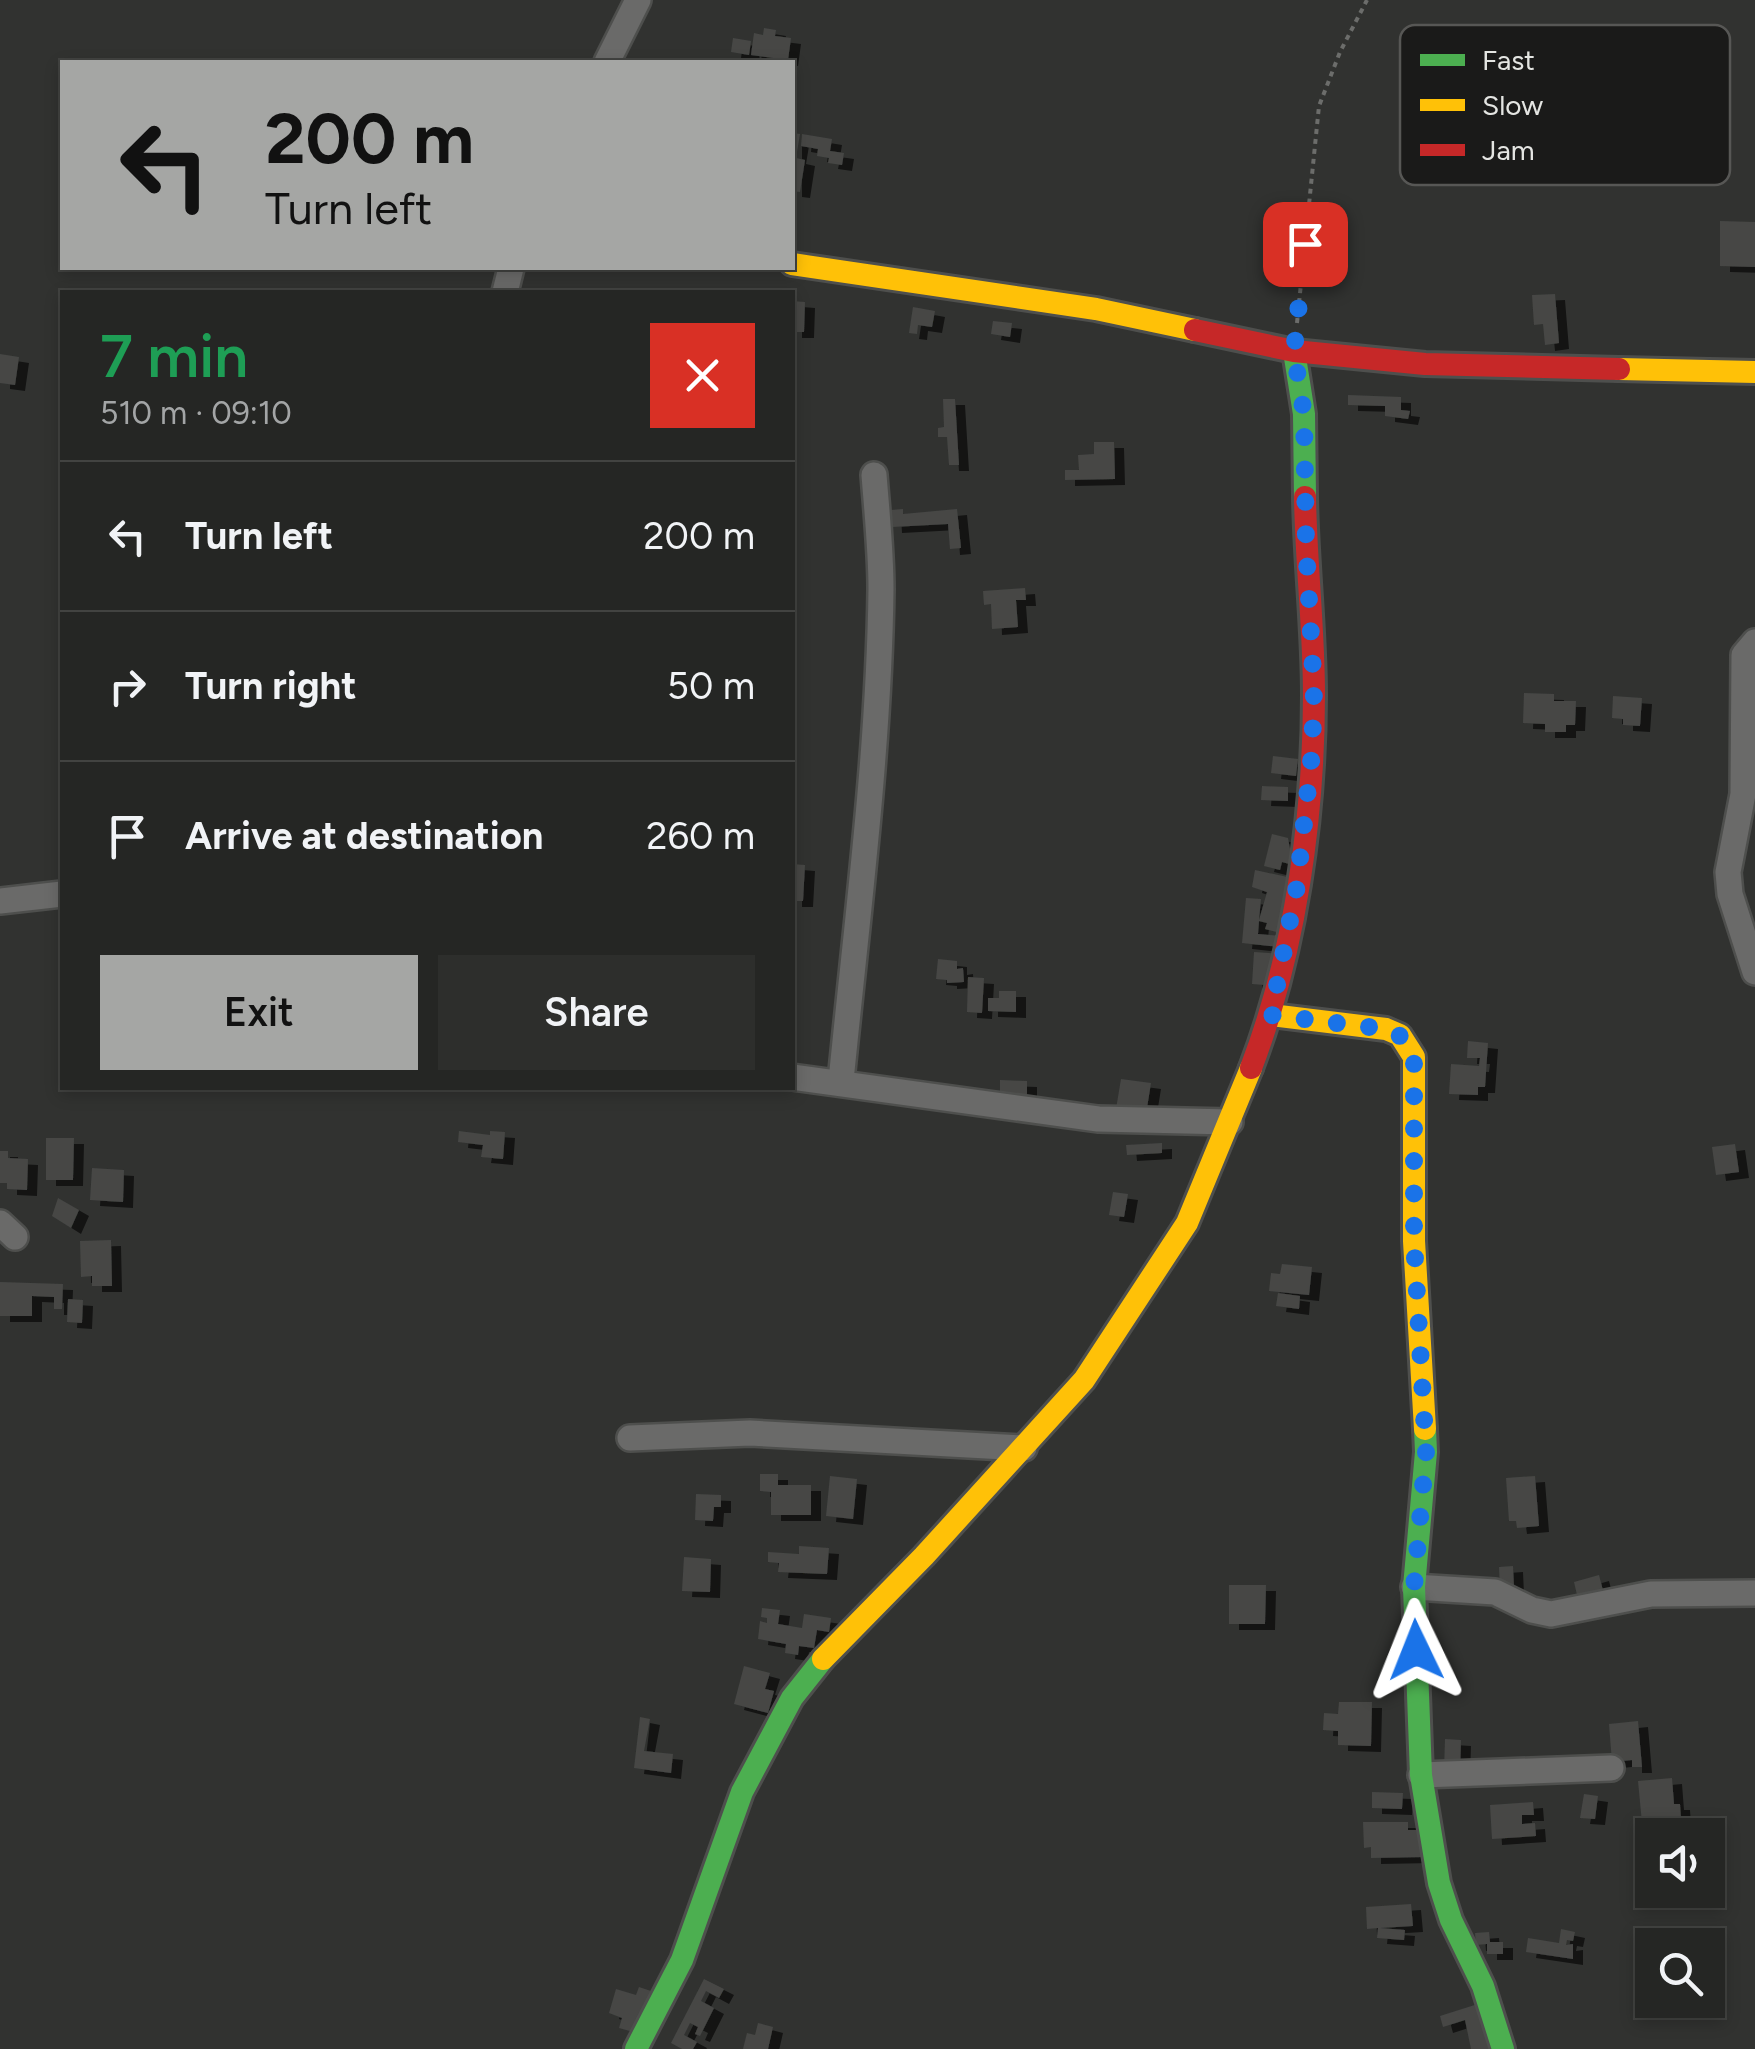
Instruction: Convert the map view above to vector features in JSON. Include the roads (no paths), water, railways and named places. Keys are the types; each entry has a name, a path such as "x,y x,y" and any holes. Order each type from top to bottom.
{"street":[{"path":"607,60 638,0"},
{"path":"795,264 1096,309 1294,352 1426,364 1755,372"},
{"path":"636,2049 682,1960 742,1792 792,1698 830,1650 924,1556 1084,1380 1187,1223 1230,1122 1271,1015 1297,886 1312,753 1314,690 1304,414 1294,352"},
{"path":"841,1081 870,797 879,642 881,586 874,475"},
{"path":"1755,642 1744,655 1743,794 1728,872 1730,894 1755,972"},
{"path":"0,901 60,894"},
{"path":"1271,1015 1386,1029 1400,1036 1414,1057 1414,1241 1426,1452 1414,1587 1421,1775 1439,1883 1451,1920 1483,1986 1504,2049"},
{"path":"795,1077 1098,1120 1230,1122"},
{"path":"630,1438 750,1434 1024,1448"},
{"path":"1414,1587 1495,1592 1532,1610 1551,1614 1651,1594 1755,1594"},
{"path":"1421,1775 1610,1768"}]}
